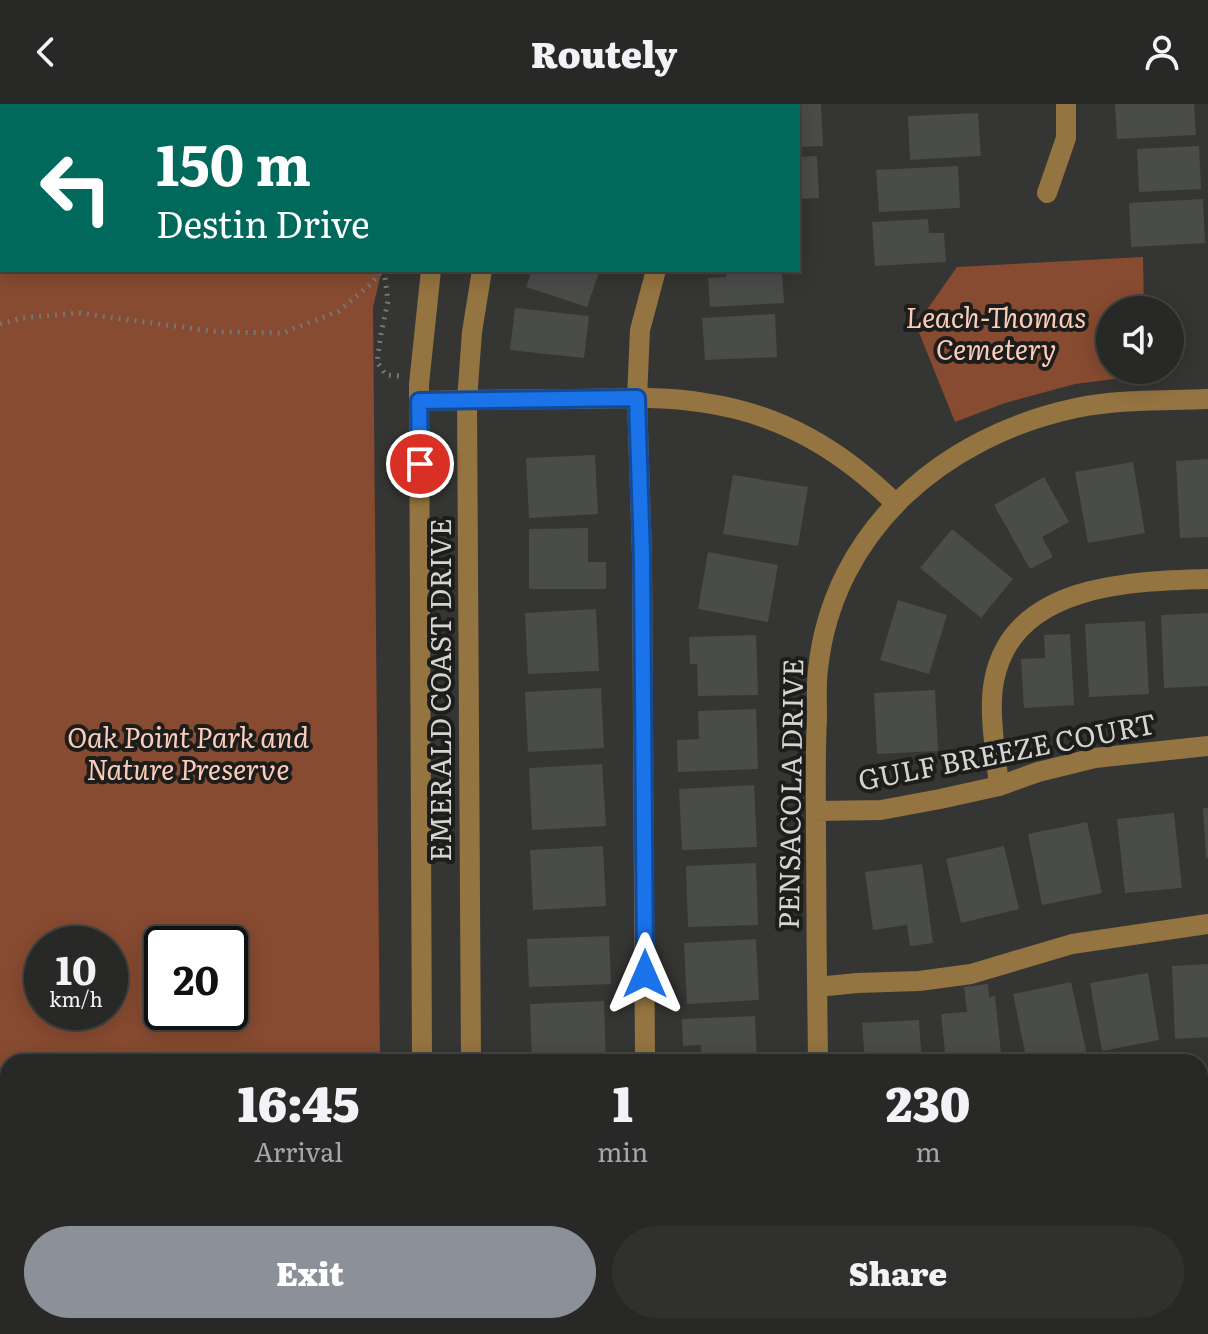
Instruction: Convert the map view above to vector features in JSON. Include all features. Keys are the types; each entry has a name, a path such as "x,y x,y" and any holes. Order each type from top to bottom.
{"street":[{"path":"1047,193 1066,138 1066,104"},
{"name":"EMERALD COAST DRIVE","path":"422,1054 419,401 431,272"},
{"name":"EMERALD COAST DRIVE","path":"471,1054 467,400 472,332 482,272"},
{"path":"645,1054 642,556 637,398 640,330 655,272"},
{"path":"419,401 637,398 704,402 756,415 807,436 842,457 895,503"},
{"name":"PENSACOLA DRIVE","path":"818,1054 818,670 831,611 853,562 895,503 940,466 1004,430 1048,415 1108,403 1208,399"},
{"path":"999,786 993,733 993,685 997,667 1010,641 1029,618 1052,604 1084,592 1123,585 1208,579"},
{"name":"GULF BREEZE COURT","path":"816,811 881,810 999,786 1038,772 1095,758 1208,746"},
{"path":"817,987 919,981 971,974 1072,944 1208,924"}],"path":[{"path":"0,324 22,318 79,313 218,332 283,333 339,311 380,272"}],"green space":[{"name":"Leach-Thomas Cemetery","path":"1143,257 1144,296 1096,296 1096,381 1005,403 955,422 916,325 957,267"},
{"name":"Oak Point Park and Nature Preserve","path":"0,272 382,272 373,307 380,1054 0,1054"}],"building":[{"path":"800,104 821,104 823,146 800,147"},
{"path":"1115,104 1194,104 1196,135 1117,139"},
{"path":"978,113 981,156 910,160 908,116"},
{"path":"1199,146 1201,189 1139,192 1137,149"},
{"path":"817,156 819,198 800,199 800,157"},
{"path":"958,166 960,208 879,212 876,170"},
{"path":"1203,199 1205,243 1131,247 1129,203"},
{"path":"928,219 929,233 944,233 946,262 875,266 872,222"},
{"path":"531,272 599,272 587,307 526,287"},
{"path":"726,272 782,272 784,303 710,307 708,278 726,277"},
{"path":"515,308 589,316 584,358 510,350"},
{"path":"775,314 777,357 705,360 702,318"},
{"path":"595,455 598,514 529,518 526,458"},
{"path":"1208,459 1208,537 1180,538 1176,461"},
{"path":"1133,462 1145,533 1088,543 1075,472"},
{"path":"733,475 808,487 798,546 723,534"},
{"path":"1044,477 1069,522 1042,537 1053,557 1030,569 994,505"},
{"path":"588,528 588,562 606,562 606,589 529,589 529,529"},
{"path":"952,529 1013,579 981,618 920,568"},
{"path":"708,552 778,565 768,622 698,609"},
{"path":"898,600 947,615 929,674 880,660"},
{"path":"596,609 599,671 528,674 525,613"},
{"path":"1208,613 1208,686 1164,688 1161,615"},
{"path":"1145,621 1149,694 1089,697 1085,624"},
{"path":"1070,634 1074,705 1024,708 1021,659 1045,658 1044,635"},
{"path":"756,635 758,695 698,696 697,664 690,664 689,637"},
{"path":"601,688 604,748 528,752 525,692"},
{"path":"935,690 938,751 877,754 874,693"},
{"path":"756,709 758,769 678,772 677,740 699,739 698,711"},
{"path":"602,764 606,826 532,830 529,768"},
{"path":"754,785 757,847 682,850 679,789"},
{"path":"1203,808 1208,808 1208,858 1206,858"},
{"path":"1174,813 1182,888 1125,893 1117,819"},
{"path":"1087,822 1102,893 1042,905 1028,834"},
{"path":"603,846 606,906 533,910 530,850"},
{"path":"1004,846 1019,909 961,923 946,859"},
{"path":"756,863 758,925 688,927 686,866"},
{"path":"922,864 933,943 910,946 907,925 873,930 865,872"},
{"path":"609,936 611,984 529,987 527,939"},
{"path":"756,939 759,1000 687,1004 684,943"},
{"path":"1208,964 1208,1037 1175,1039 1172,966"},
{"path":"1148,973 1159,1040 1102,1051 1090,983"},
{"path":"1071,982 1087,1054 1025,1054 1013,994"},
{"path":"988,984 989,997 995,996 1001,1054 945,1054 941,1014 967,1012 964,987"},
{"path":"604,1001 606,1054 532,1054 530,1004"},
{"path":"755,1016 757,1054 702,1054 701,1045 683,1046 682,1019"},
{"path":"919,1020 921,1054 864,1054 862,1023"}],"route":[{"path":"420,464 419,401 637,398 642,556 645,974"}]}
